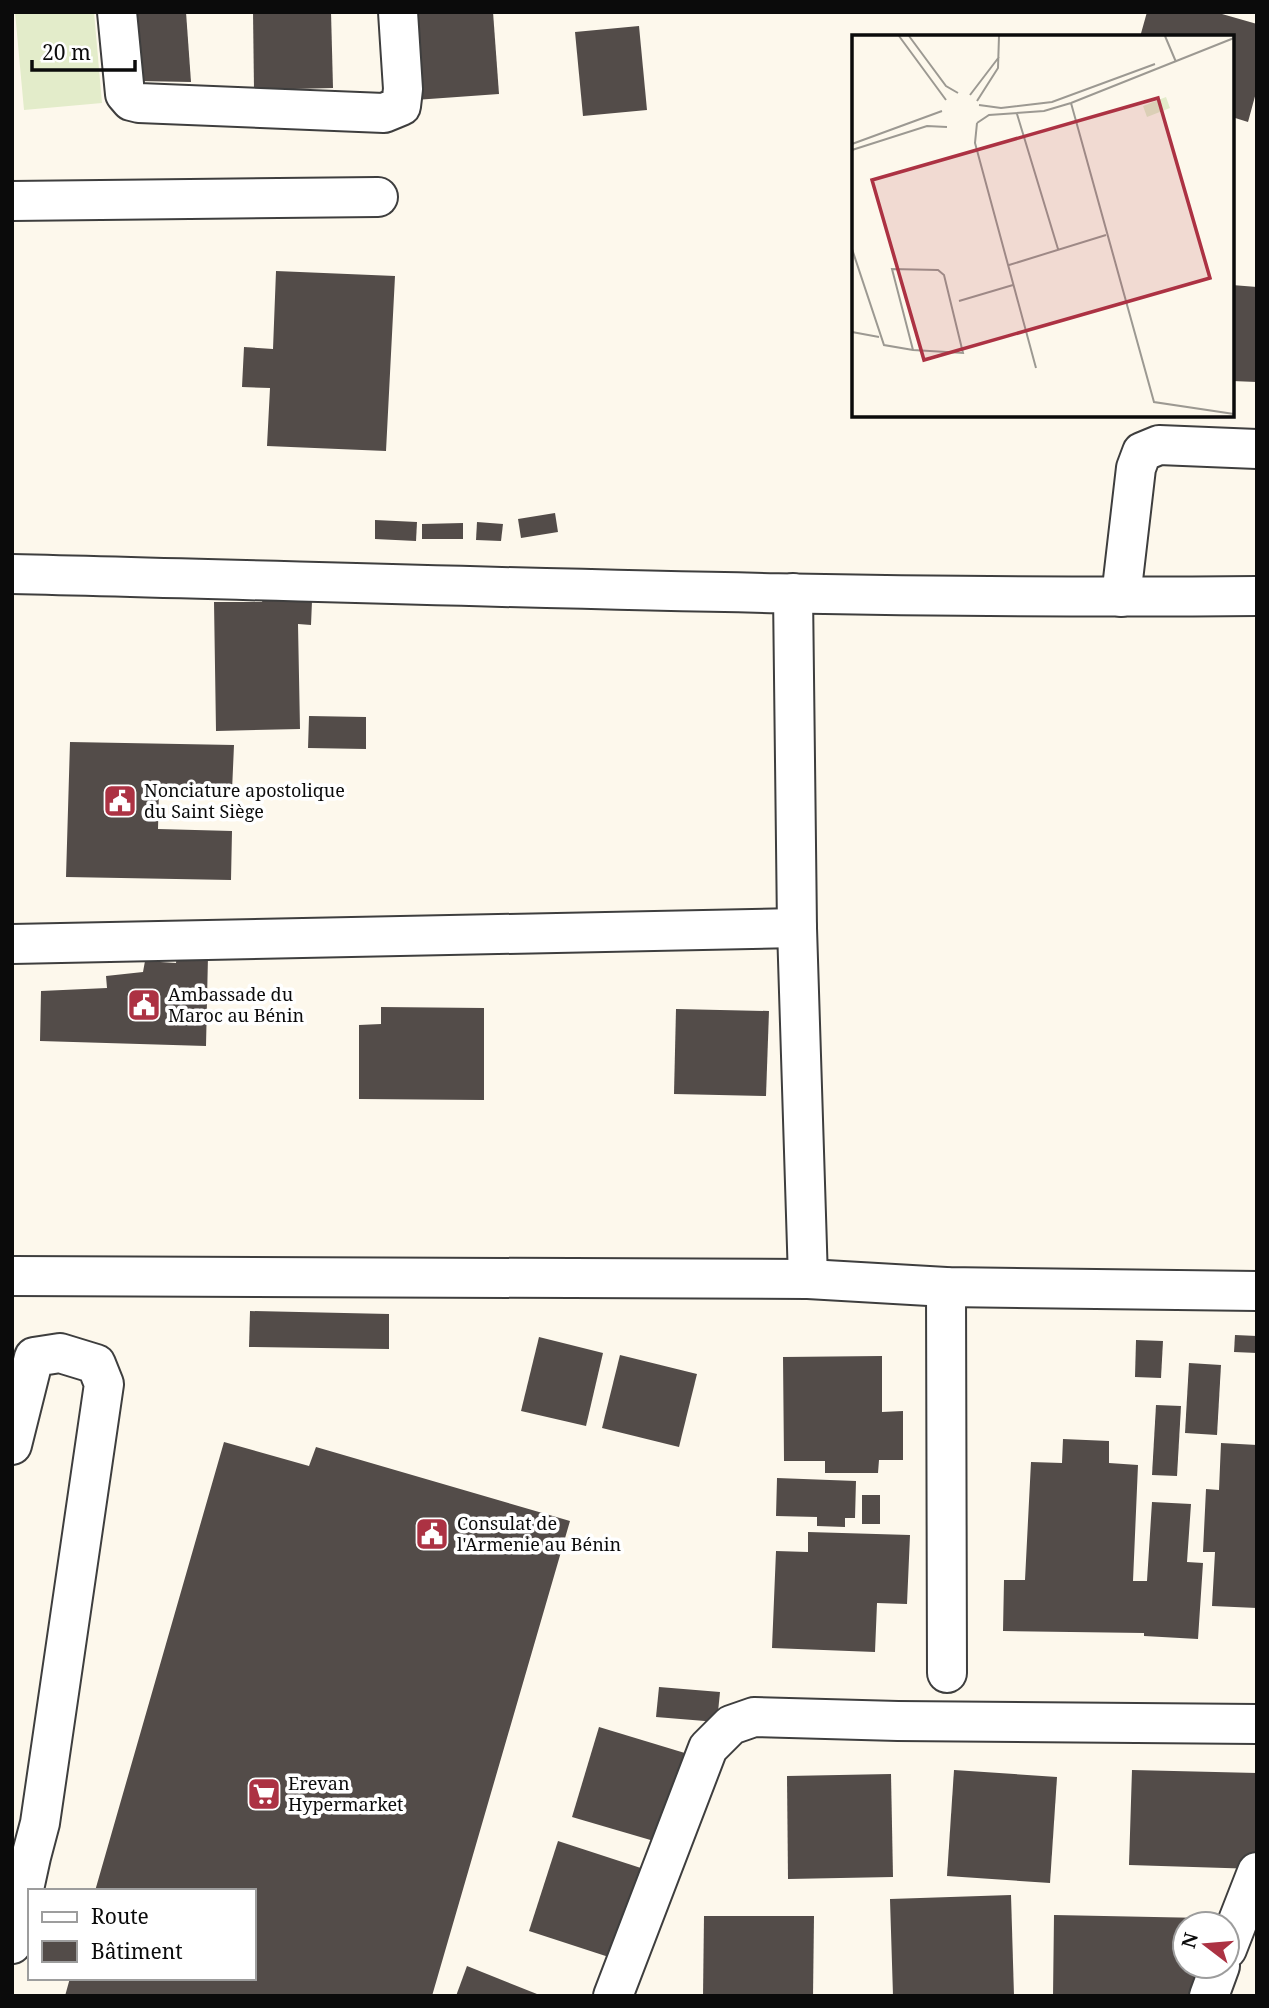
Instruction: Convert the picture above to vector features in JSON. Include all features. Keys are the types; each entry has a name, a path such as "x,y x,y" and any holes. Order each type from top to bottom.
{"street":[{"path":"117,12 125,94 131,101 384,113 401,106 398,12"},
{"path":"12,201 378,197"},
{"path":"1121,597 1136,468 1142,452 1159,445 1257,450"},
{"path":"12,574 793,593 1257,596"},
{"path":"793,593 797,928 808,1279"},
{"path":"12,944 797,928"},
{"path":"12,1276 808,1279 946,1287 1257,1291"},
{"path":"946,1287 947,1673"},
{"path":"12,1445 23,1357 60,1353 96,1364 104,1384 24,1838 12,1944"},
{"path":"613,1996 708,1748 731,1725 754,1717 1257,1724"},
{"path":"1241,1913 1257,1872"}],"green space":[{"path":"15,12 94,12 102,103 24,110"}],"building":[{"path":"129,12 186,12 191,82 138,81"},
{"path":"253,12 331,12 333,88 254,90"},
{"path":"409,12 493,12 499,94 415,100"},
{"path":"1147,12 1215,12 1257,24 1257,89 1248,122 1234,118 1234,35 1141,35"},
{"path":"639,26 647,110 583,116 575,32"},
{"path":"276,271 395,276 386,451 267,446 270,388 242,387 244,347 273,349"},
{"path":"1234,285 1257,287 1257,382 1234,381"},
{"path":"555,513 558,532 521,538 518,519"},
{"path":"375,520 417,522 416,541 375,539"},
{"path":"477,522 503,524 501,541 476,540"},
{"path":"463,523 463,539 422,539 422,524"},
{"path":"263,599 312,601 311,625 298,624 300,729 216,731 214,602 262,602"},
{"path":"309,716 366,717 366,749 308,748"},
{"path":"70,742 234,745 232,791 159,790 158,829 232,831 231,880 66,877"},
{"path":"177,955 208,956 206,1046 40,1041 41,991 107,988 106,976 143,972 145,961 176,963"},
{"path":"381,1007 484,1008 484,1100 359,1099 359,1025 381,1024"},
{"path":"676,1009 769,1011 766,1096 674,1094"},
{"path":"250,1311 389,1314 389,1349 249,1347"},
{"path":"1235,1335 1257,1336 1257,1353 1234,1352"},
{"path":"539,1337 603,1353 586,1426 521,1411"},
{"path":"1136,1340 1163,1341 1161,1378 1135,1377"},
{"path":"620,1355 697,1374 679,1447 602,1428"},
{"path":"882,1356 882,1412 903,1411 903,1460 879,1460 878,1473 825,1473 825,1461 784,1461 783,1357"},
{"path":"1189,1363 1221,1365 1217,1435 1185,1433"},
{"path":"1156,1405 1181,1406 1177,1476 1152,1475"},
{"path":"1063,1439 1109,1441 1109,1463 1138,1465 1133,1581 1147,1581 1152,1502 1191,1504 1187,1562 1203,1563 1198,1639 1144,1636 1144,1633 1003,1631 1004,1580 1025,1580 1031,1462 1062,1463"},
{"path":"224,1442 309,1466 316,1447 570,1521 432,1996 65,1996 69,1980 256,1980 256,1889 96,1889"},
{"path":"1221,1443 1257,1445 1257,1608 1212,1606 1215,1552 1203,1552 1206,1489 1219,1490"},
{"path":"777,1478 856,1481 855,1518 845,1518 845,1527 817,1526 817,1517 776,1516"},
{"path":"862,1495 880,1495 880,1524 862,1524"},
{"path":"808,1532 910,1535 907,1604 877,1603 875,1652 772,1648 776,1551 808,1552"},
{"path":"659,1687 720,1692 717,1722 656,1717"},
{"path":"599,1727 698,1757 671,1846 572,1817"},
{"path":"954,1770 1057,1777 1050,1883 947,1876"},
{"path":"1132,1770 1257,1773 1257,1869 1129,1865"},
{"path":"891,1774 893,1877 788,1879 787,1776"},
{"path":"558,1841 650,1871 621,1961 529,1931"},
{"path":"1011,1895 1014,1996 893,1996 890,1899"},
{"path":"1054,1915 1171,1917 1171,1980 1203,1980 1203,1996 1053,1996"},
{"path":"704,1916 814,1916 813,1996 703,1996"},
{"path":"467,1966 542,1996 456,1996"}],"place":[{"name":"Nonciature apostolique du Saint Siège","path":"120,801"},
{"name":"Ambassade du Maroc au Bénin","path":"144,1005"},
{"name":"Consulat de l'Armenie au Bénin","path":"432,1534"},
{"name":"Erevan Hypermarket","path":"264,1794"}]}
